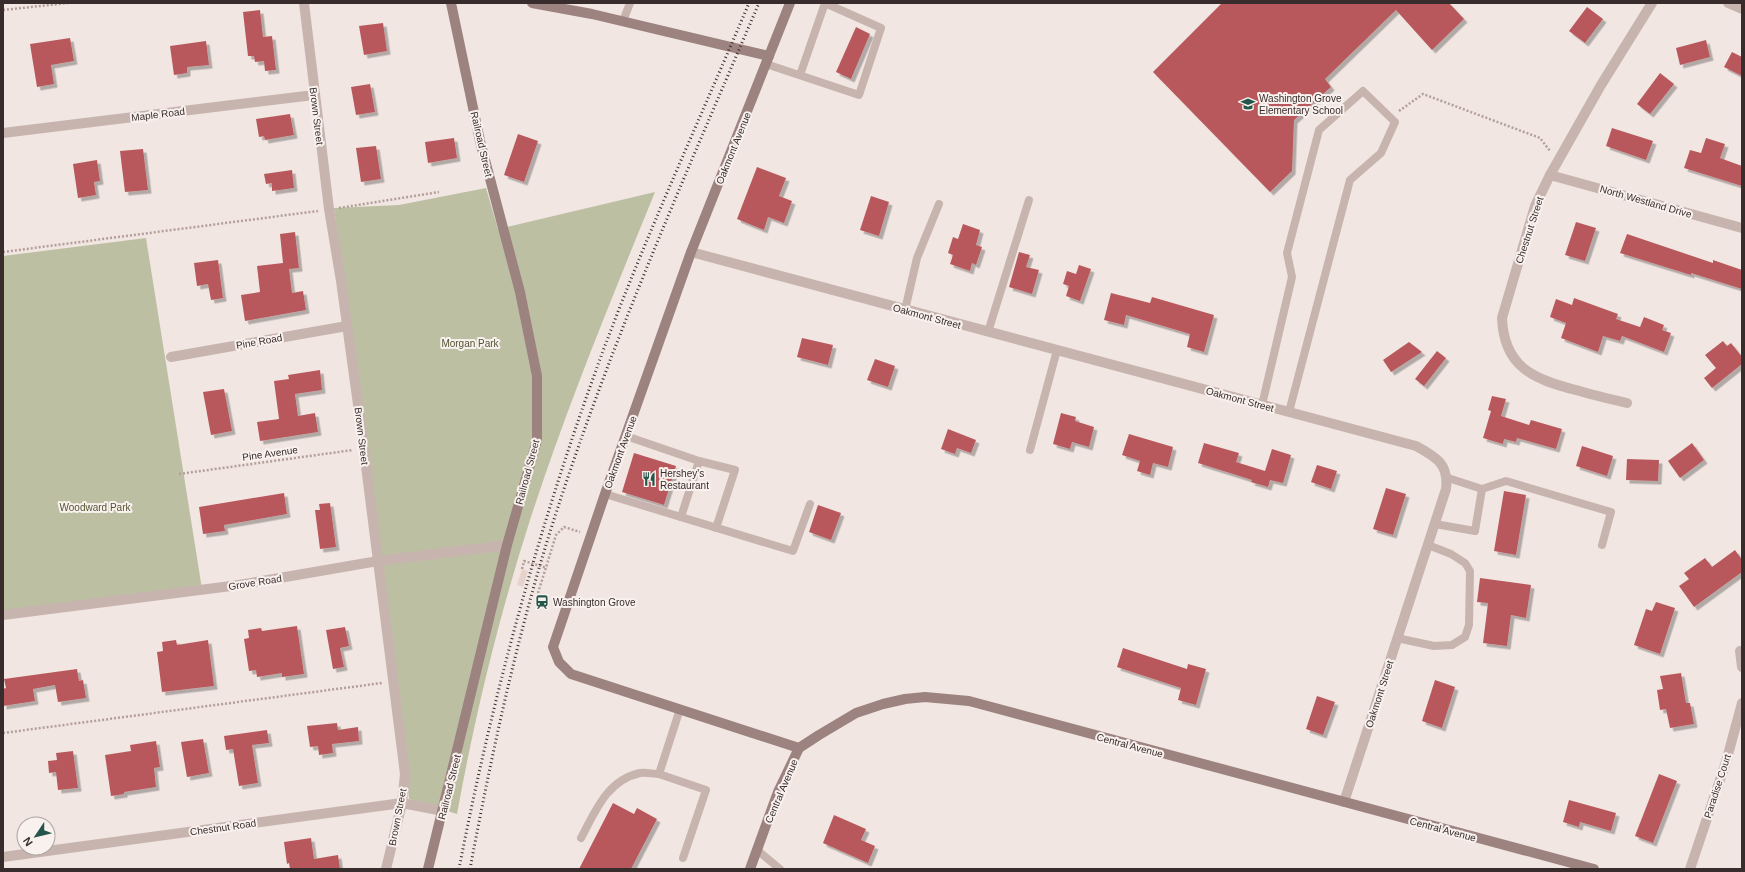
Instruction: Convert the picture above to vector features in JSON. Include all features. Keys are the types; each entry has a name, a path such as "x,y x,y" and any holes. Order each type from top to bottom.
{"street":[{"name":"Brown Street","path":"304,3 314,95 364,448 405,774 402,803 386,869"},
{"name":"Railroad Street","path":"428,869 507,545 536,440 537,376 520,292 480,140 451,3"},
{"path":"532,3 578,7 768,60"},
{"name":"Oakmont Avenue","path":"790,3 691,252 605,494 553,647 559,662 571,674 799,748"},
{"name":"Chestnut Street","path":"1627,403 1550,384 1534,377 1512,357 1502,333 1502,318 1535,206 1550,175 1601,85 1652,3"},
{"path":"1728,3 1742,9"},
{"name":"Maple Road","path":"3,133 314,95"},
{"name":"North Westland Drive","path":"1550,175 1742,228"},
{"name":"Oakmont Street","path":"691,252 1416,446 1435,456 1443,466 1448,478 1446,489 1344,802"},
{"name":"Pine Road","path":"171,357 347,326"},
{"name":"Grove Road","path":"3,615 239,585 378,561 507,545"},
{"path":"1741,650 1742,667"},
{"name":"Central Avenue","path":"750,869 778,792 799,748 856,713 883,704 905,699 925,697 969,701 1594,869"},
{"name":"Paradise Court","path":"1690,869 1726,762 1742,703"},
{"name":"Chestnut Road","path":"3,857 402,803 443,811"}],"lane":[{"path":"623,20 630,3"},
{"path":"768,60 800,76 859,95 881,28 825,3 800,76"},
{"path":"1262,405 1292,277 1287,252 1319,130 1363,90 1395,122 1381,153 1350,180 1289,412"},
{"path":"988,332 1029,200"},
{"path":"905,310 917,258 938,204"},
{"path":"1030,450 1057,350"},
{"path":"626,436 699,461 735,470 716,528"},
{"path":"681,517 699,461"},
{"path":"1448,478 1482,489 1506,481 1611,512 1602,546"},
{"path":"1434,524 1474,531 1482,489"},
{"path":"605,494 793,551 810,504"},
{"path":"1397,638 1434,646 1452,645 1465,637 1469,626 1470,571 1465,563 1451,554 1428,545"},
{"path":"659,774 680,709"},
{"path":"581,838 600,802 614,786 626,778 641,773 659,774 706,790 683,858"},
{"path":"757,850 780,869"}],"path":[{"path":"3,10 68,3"},
{"path":"1390,117 1423,94 1540,138 1554,155 1561,156"},
{"path":"3,252 329,209 439,192"},
{"name":"Pine Avenue","path":"179,474 364,448"},
{"path":"538,593 556,535 564,527"},
{"path":"522,569 524,561 546,568"},
{"path":"3,733 393,682"}],"green space":[{"name":"Morgan Park","path":"486,188 498,229 655,192 574,396 530,520 498,629 480,703 457,814 409,799 383,566 334,208 399,205"},
{"name":"Woodward Park","path":"146,238 202,589 3,614 3,256"}],"shaded area":[{"path":"522,569 528,571 523,587 517,585"}],"building":[{"name":"Washington Grove Elementary School","path":"1222,3 1449,3 1464,19 1432,50 1396,10 1325,79 1331,87 1294,120 1292,171 1270,192 1153,72"},
{"path":"1587,7 1603,19 1585,43 1569,31"},
{"path":"260,10 263,37 272,36 276,70 265,71 264,61 255,62 254,56 248,56 243,12"},
{"path":"383,23 387,51 364,55 359,26"},
{"path":"856,27 870,34 851,79 836,72"},
{"path":"70,38 74,61 51,65 54,84 37,87 30,44"},
{"path":"1706,40 1710,57 1680,65 1676,48"},
{"path":"206,41 209,65 187,67 187,73 174,75 170,46"},
{"path":"1732,52 1742,57 1742,76 1724,67"},
{"path":"1660,73 1674,84 1650,114 1637,104"},
{"path":"370,84 375,112 356,115 351,87"},
{"path":"290,114 294,135 265,140 264,136 259,137 256,119"},
{"path":"1612,128 1653,141 1646,160 1606,146"},
{"path":"518,134 538,141 524,182 504,175"},
{"path":"454,138 457,158 428,163 425,142"},
{"path":"1706,138 1725,144 1720,158 1742,166 1742,186 1684,168 1690,150 1701,153"},
{"path":"376,146 381,179 361,182 356,148"},
{"path":"143,149 148,190 125,192 120,151"},
{"path":"97,160 100,181 94,182 96,195 78,198 73,164"},
{"path":"757,167 786,178 779,196 792,201 784,223 768,217 764,230 737,219"},
{"path":"292,170 294,188 272,191 272,183 266,184 264,174"},
{"path":"871,196 889,202 879,236 860,230"},
{"path":"1576,222 1596,228 1585,261 1565,255"},
{"path":"963,224 980,230 976,245 982,247 976,265 972,263 970,271 950,264 953,255 948,253 953,237 958,239"},
{"path":"295,232 299,268 289,269 292,293 303,291 306,310 245,321 241,295 260,292 257,266 283,263 280,234"},
{"path":"1627,234 1713,263 1713,260 1742,270 1742,289 1620,253"},
{"path":"1019,252 1030,255 1026,267 1039,270 1032,294 1009,287"},
{"path":"218,260 223,298 211,300 208,284 197,286 194,263"},
{"path":"1079,265 1091,269 1080,301 1066,296 1069,286 1063,284 1067,271 1076,274"},
{"path":"1111,293 1150,303 1152,297 1214,315 1204,352 1187,347 1190,334 1126,315 1124,325 1104,320"},
{"path":"1574,298 1618,314 1616,319 1640,327 1644,317 1664,325 1662,330 1671,333 1664,352 1622,336 1620,341 1603,336 1598,352 1561,338 1566,323 1550,317 1556,299 1572,305"},
{"path":"802,338 833,345 828,365 797,357"},
{"path":"1723,341 1727,346 1731,343 1742,357 1742,364 1712,388 1704,378 1716,368 1705,355"},
{"path":"1409,342 1422,352 1391,372 1383,360"},
{"path":"1437,351 1446,358 1424,386 1415,379"},
{"path":"875,359 895,366 888,387 867,380"},
{"path":"320,370 322,390 295,394 298,416 315,413 318,432 260,441 257,422 279,419 274,381 289,379 288,375"},
{"path":"224,389 232,431 211,435 203,392"},
{"path":"1492,396 1506,399 1501,416 1529,425 1531,420 1562,429 1556,449 1517,438 1516,442 1504,439 1503,444 1483,438 1491,411 1488,410"},
{"path":"1061,413 1076,417 1075,421 1094,427 1089,447 1072,442 1070,449 1053,444"},
{"path":"948,429 976,440 971,453 957,448 955,454 941,449"},
{"path":"1129,434 1173,447 1168,467 1153,463 1150,475 1137,471 1140,461 1122,455"},
{"path":"1204,443 1239,453 1236,462 1265,471 1272,449 1291,455 1283,483 1270,480 1268,487 1251,482 1252,480 1198,463"},
{"path":"1692,443 1704,460 1680,478 1668,461"},
{"path":"1582,446 1613,456 1607,476 1576,466"},
{"name":"Hershey's Restaurant","path":"634,453 676,466 664,505 622,492"},
{"path":"1627,459 1659,460 1658,481 1626,480"},
{"path":"1317,465 1337,471 1331,489 1311,482"},
{"path":"1386,488 1406,494 1393,535 1373,529"},
{"path":"1504,491 1526,495 1516,555 1494,551"},
{"path":"284,493 287,514 224,525 225,531 203,534 199,507"},
{"path":"330,503 336,547 320,549 315,510 320,510 319,504"},
{"path":"818,505 841,513 831,540 809,532"},
{"path":"1735,550 1742,560 1742,572 1694,607 1679,586 1689,579 1684,573 1705,558 1712,567"},
{"path":"1480,578 1531,585 1526,618 1511,615 1507,646 1483,643 1488,603 1477,602"},
{"path":"1656,602 1675,608 1660,654 1634,645 1646,609 1652,611"},
{"path":"297,626 304,674 282,677 282,673 257,677 256,670 249,671 244,639 249,638 248,630 261,628 262,631"},
{"path":"345,627 349,646 340,648 344,667 333,669 326,630"},
{"path":"176,640 177,645 208,640 214,686 162,692 157,652 163,651 162,642"},
{"path":"1123,648 1187,669 1188,664 1206,669 1196,705 1178,700 1181,688 1117,667"},
{"path":"77,669 79,681 83,680 86,698 58,702 55,685 33,689 35,701 3,706 3,689 6,688 4,679"},
{"path":"1681,673 1686,703 1690,703 1694,724 1670,728 1666,709 1660,710 1657,690 1663,689 1660,676"},
{"path":"1435,680 1455,687 1442,728 1422,721"},
{"path":"1317,696 1335,702 1323,735 1306,729"},
{"path":"337,723 338,730 358,727 359,741 332,744 333,753 319,755 318,746 310,747 307,726"},
{"path":"267,730 269,743 252,745 258,783 239,786 233,749 226,750 224,736"},
{"path":"203,739 209,773 187,777 181,742"},
{"path":"156,741 160,767 154,768 156,787 124,792 124,794 111,796 105,755 131,751 130,745"},
{"path":"73,751 78,788 58,790 56,772 49,773 48,761 57,760 56,753"},
{"path":"1659,774 1677,781 1653,843 1635,836"},
{"path":"1569,800 1616,813 1611,831 1580,822 1579,827 1563,822"},
{"path":"613,803 634,814 637,808 657,819 631,869 579,869"},
{"path":"834,815 866,829 861,840 875,846 868,863 823,843"},
{"path":"311,838 314,859 338,855 340,869 290,869 289,863 287,864 284,842"}],"railway":[{"path":"459,869 487,737 520,607 580,414 637,263 749,3"},
{"path":"470,869 508,687 531,597 558,507 627,316 759,3"}],"place":[{"name":"Washington Grove Elementary School","path":"1248,104"},
{"name":"Hershey's Restaurant","path":"649,479"},
{"name":"Washington Grove","path":"542,602"}]}
